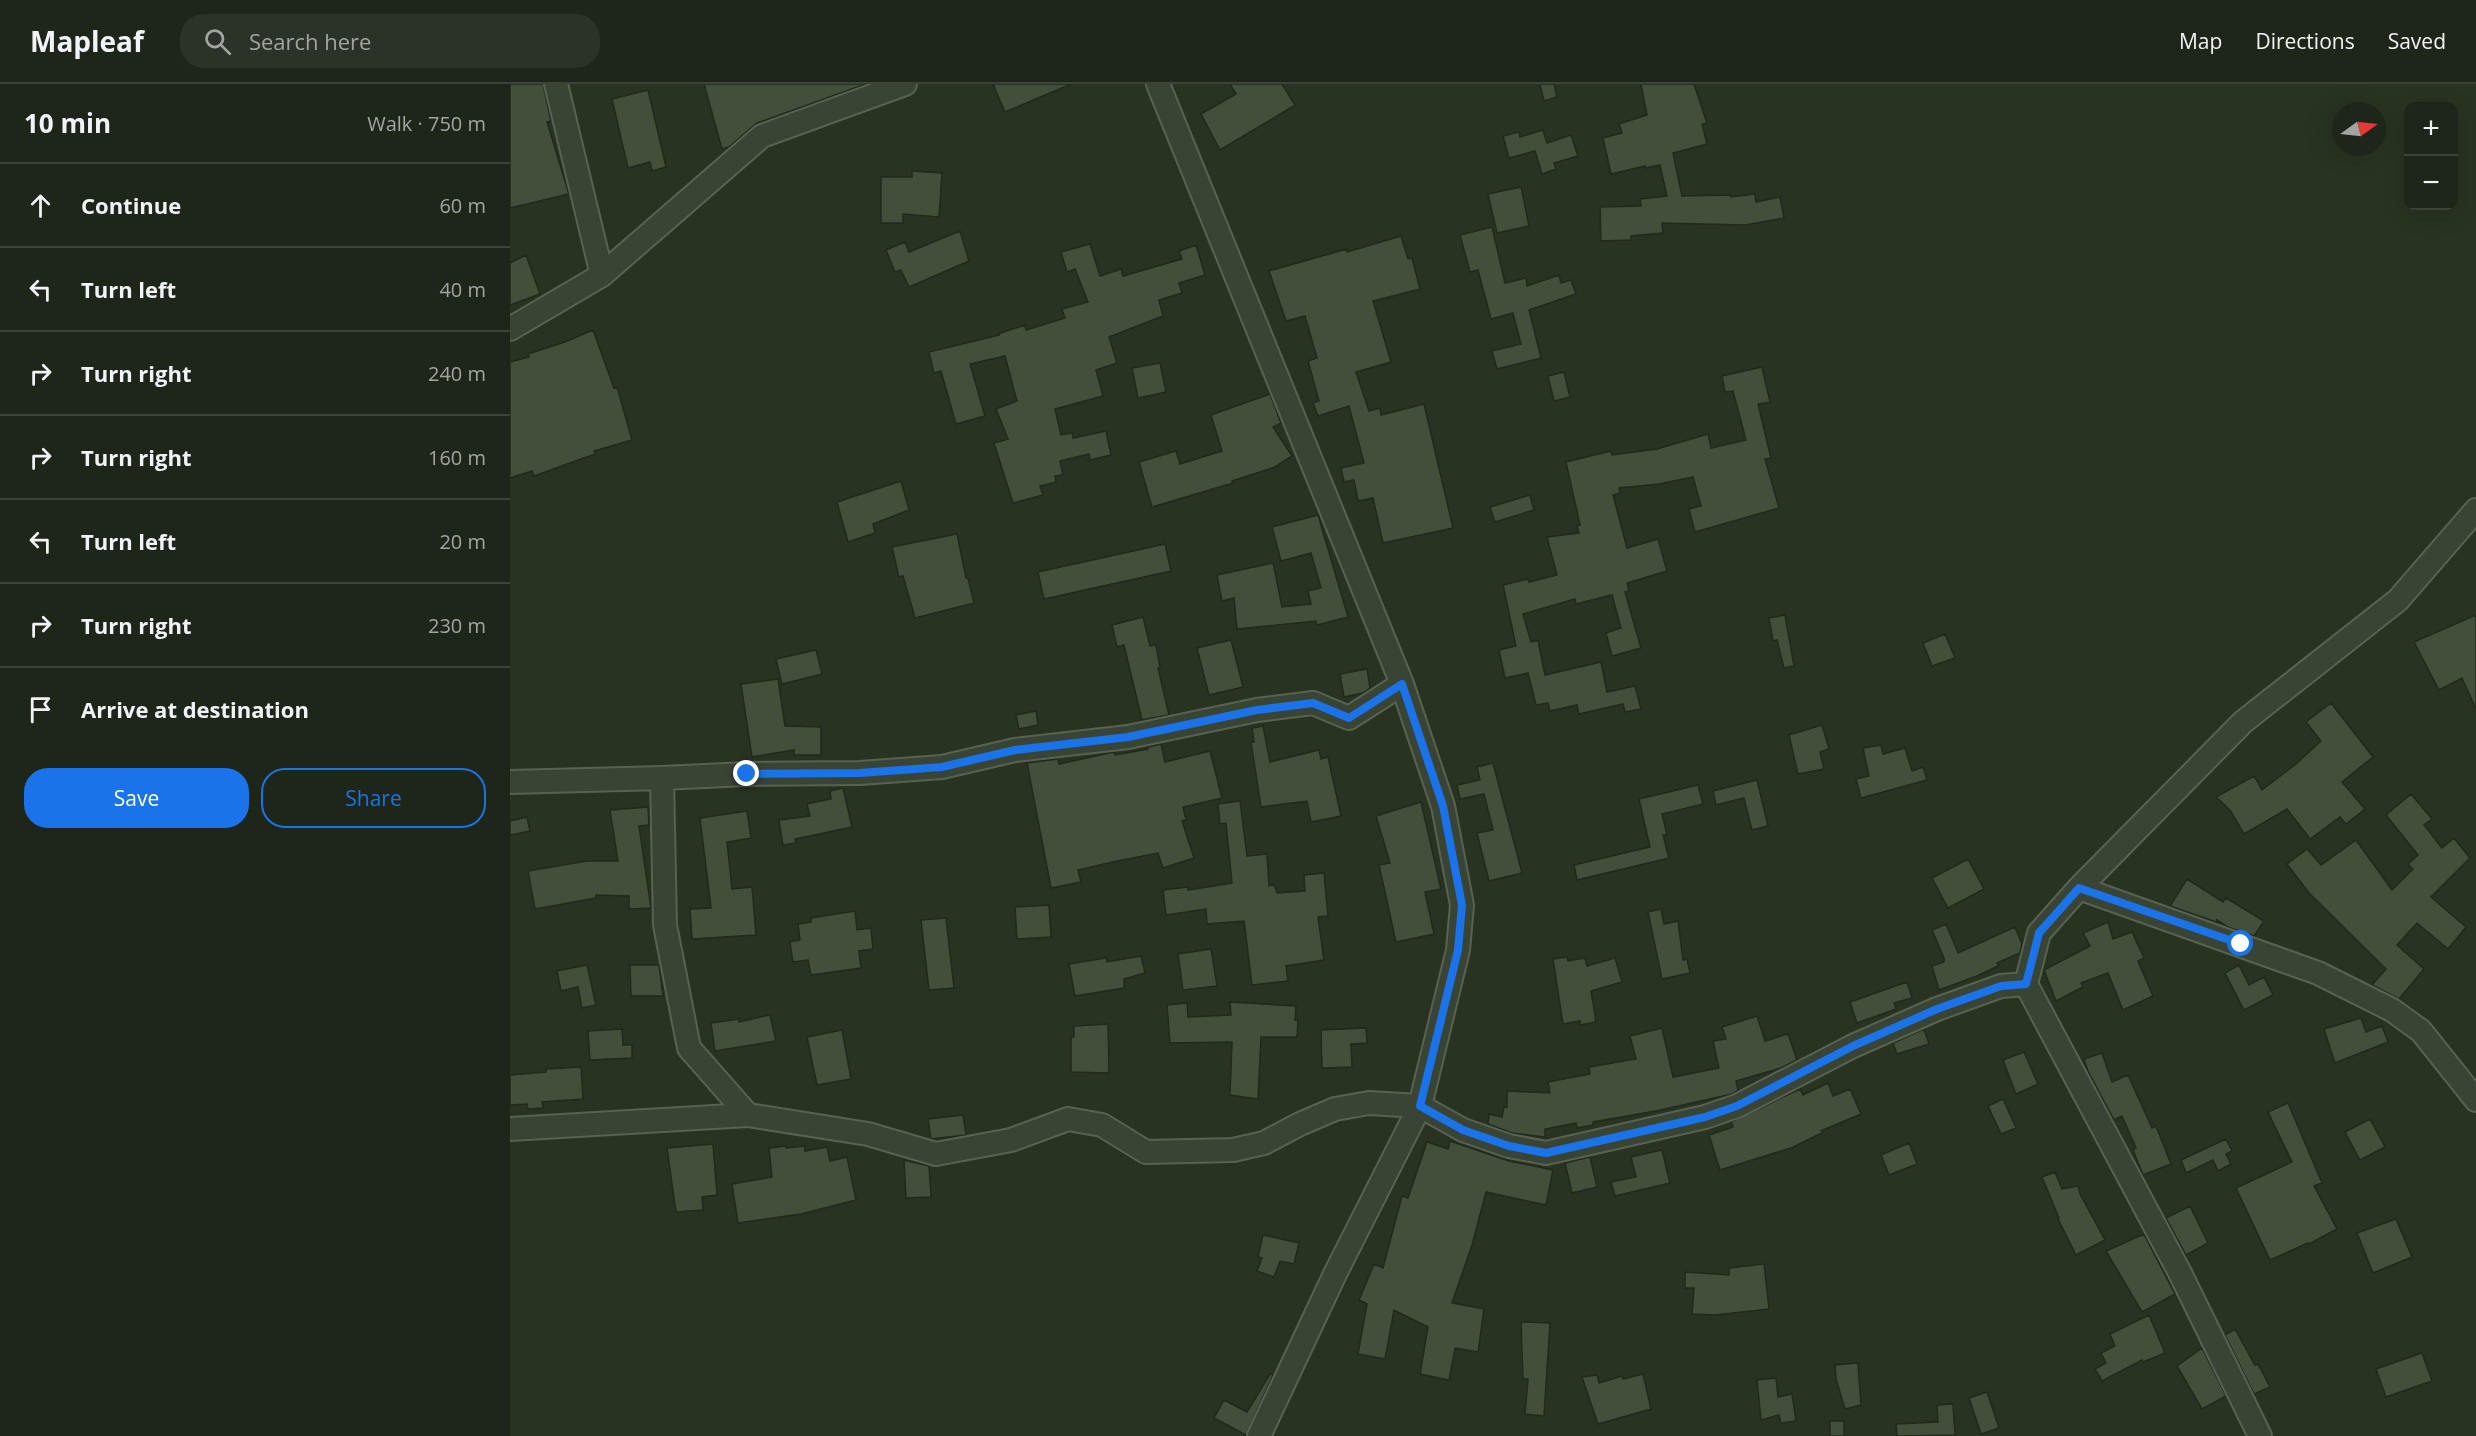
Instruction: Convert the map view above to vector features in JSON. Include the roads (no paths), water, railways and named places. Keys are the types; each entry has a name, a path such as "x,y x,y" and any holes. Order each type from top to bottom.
{"street":[{"path":"556,84 602,275"},
{"path":"510,329 602,275 762,136 905,84"},
{"path":"1158,84 1402,684 1443,806 1462,905 1458,950 1420,1106 1335,1274 1259,1436"},
{"path":"2260,1436 2179,1271 2026,984 2039,933 2079,888 2242,722 2398,600 2476,510"},
{"path":"510,782 747,774 860,773 942,767 1015,750 1128,737 1257,710 1313,703 1349,718 1402,684"},
{"path":"662,778 665,925 689,1048 748,1115"},
{"path":"2079,888 2318,973 2392,1010 2421,1031 2476,1101"},
{"path":"510,1129 748,1115 868,1134 936,1154 1011,1140 1068,1119 1102,1125 1146,1152 1233,1150 1264,1143 1335,1109 1369,1103 1420,1106 1463,1130 1509,1146 1546,1153 1737,1106 1853,1046 1937,1009 2001,986 2026,984"}]}
